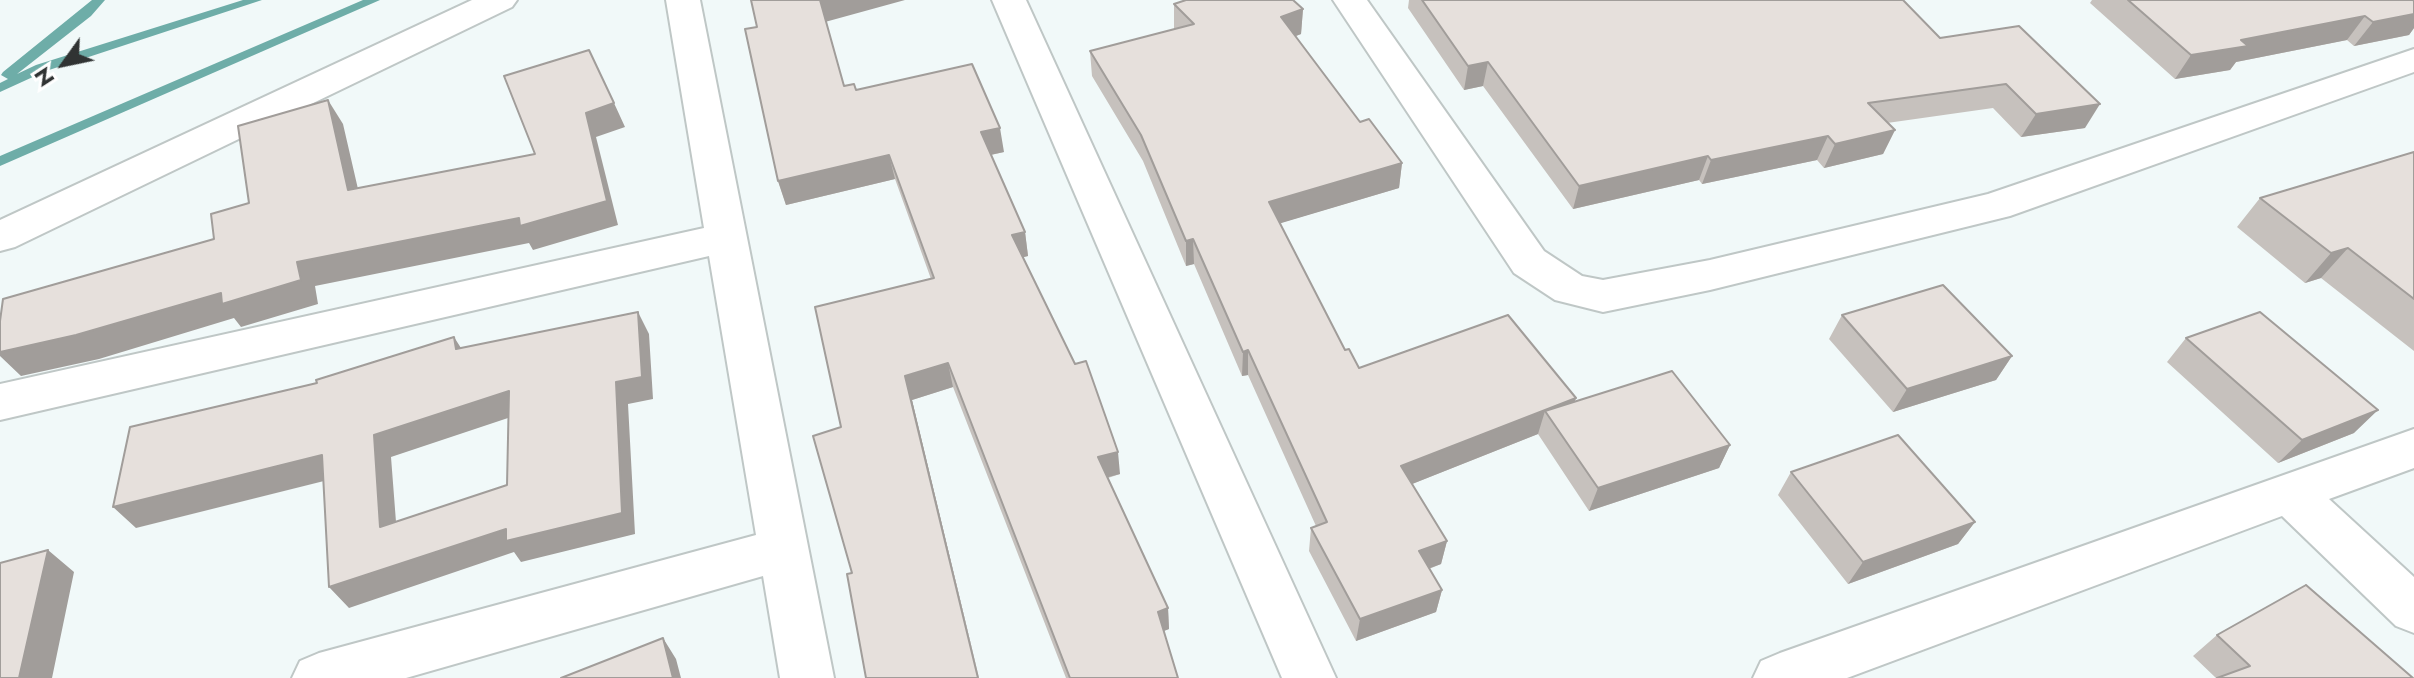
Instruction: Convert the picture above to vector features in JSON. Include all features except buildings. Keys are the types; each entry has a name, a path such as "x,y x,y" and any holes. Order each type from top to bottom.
{"street":[{"path":"0,237 500,0"},
{"path":"683,0 807,678"},
{"path":"1009,0 1309,678"},
{"path":"1350,0 1529,262 1570,289 1603,296 1710,275 1996,206 2414,60"},
{"path":"0,402 726,238"},
{"path":"1780,678 2414,448"},
{"path":"2291,494 2414,610"},
{"path":"319,678 783,549"}],"waterway":[{"path":"8,75 99,0"},
{"path":"0,88 41,68 256,0"},
{"path":"0,161 374,0"}]}
